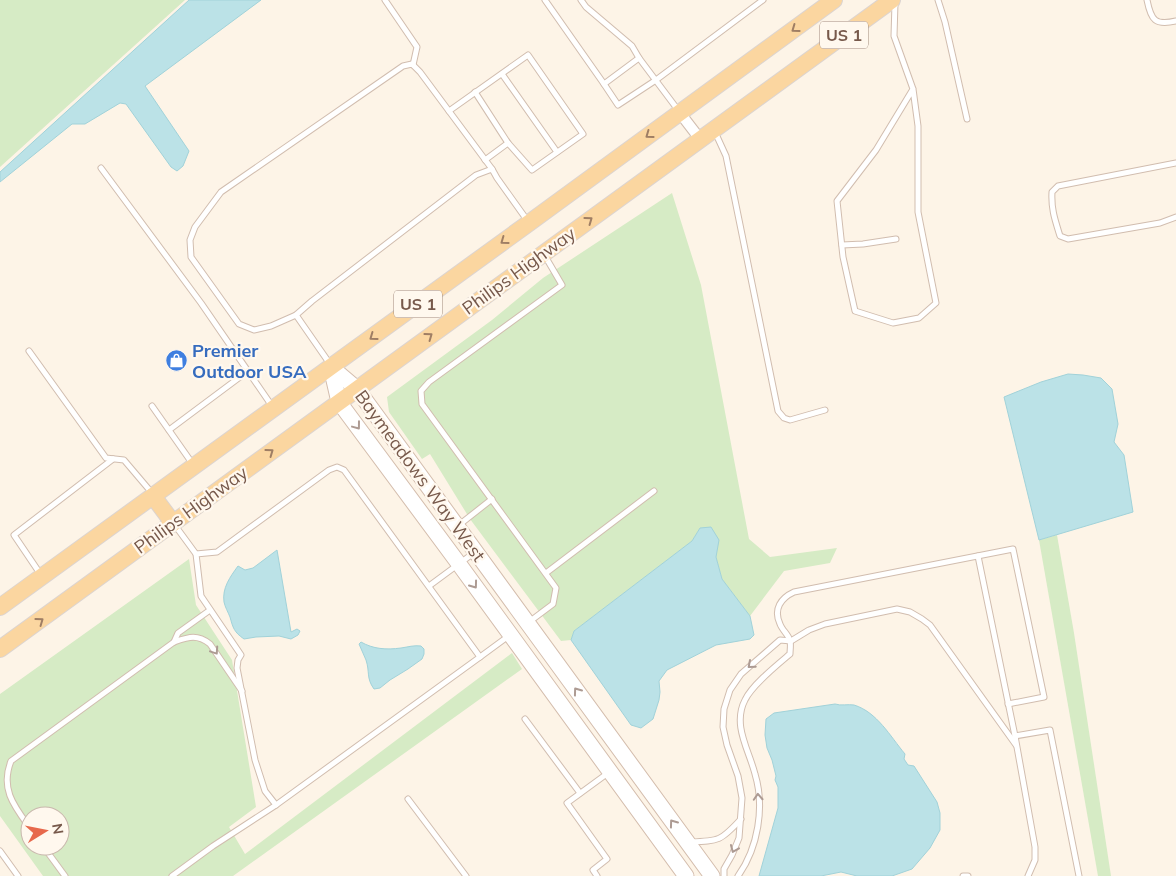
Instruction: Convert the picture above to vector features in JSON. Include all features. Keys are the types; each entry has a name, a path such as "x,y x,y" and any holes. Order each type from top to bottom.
{"main road":[{"name":"Philips Highway","path":"0,649 894,0"},
{"name":"Philips Highway","path":"0,607 680,113 828,2"},
{"path":"153,496 173,523"}],"street":[{"path":"680,113 700,139"},
{"name":"Baymeadows Way West","path":"331,366 357,389 712,876"},
{"name":"Baymeadows Way West","path":"331,366 339,402 686,876"}],"lane":[{"path":"385,0 417,47 413,65"},
{"path":"545,0 618,105 656,80 763,0"},
{"path":"581,0 586,7 632,46 680,113"},
{"path":"894,0 894,36 913,90 918,126 918,212 936,303 919,318 893,323 855,311 843,257 837,201 876,150 913,90"},
{"path":"938,0 945,22 967,119"},
{"path":"1147,0 1150,14 1155,20 1165,24 1176,22"},
{"path":"449,111 475,92 528,55 583,134 532,170 508,142 475,92"},
{"path":"604,84 639,58"},
{"path":"413,65 492,169 496,178 529,223"},
{"path":"413,65 404,66 221,192 195,227 190,240 192,258 239,324 254,330 272,326 296,315 476,175 492,169"},
{"path":"502,74 557,152"},
{"path":"714,129 726,156 778,411 784,418 790,420 825,410"},
{"path":"485,160 508,142"},
{"path":"1176,163 1058,186 1052,192 1051,204 1060,236 1068,239 1160,223 1176,217"},
{"path":"101,168 201,302 274,408"},
{"path":"842,245 896,239"},
{"path":"528,623 553,604 556,588 422,404 421,391 429,382 562,285 544,253"},
{"path":"296,315 331,366"},
{"path":"29,351 106,458 124,460 153,496"},
{"path":"169,430 248,371"},
{"path":"152,406 194,466"},
{"path":"42,576 14,535 114,459"},
{"path":"196,554 217,552 329,470 337,468 344,470 480,657"},
{"path":"546,573 654,491"},
{"path":"457,527 492,499"},
{"path":"173,523 196,554 200,596 241,655 237,668 255,760 265,791 276,805"},
{"path":"738,876 749,855 756,834 759,816 756,776 741,731 740,715 744,700 758,683 790,654 790,641 779,623 777,612 780,602 786,596 794,592 1014,549 1044,697 1008,704"},
{"path":"429,586 476,552"},
{"path":"978,556 1035,847 1035,860 1028,876"},
{"path":"724,876 724,869 739,838 742,798 738,776 727,746 723,727 724,709 730,690 741,674 780,640 790,641 809,630 825,624 897,609 910,612 930,626 1016,745"},
{"path":"174,642 178,633 210,610"},
{"path":"172,876 213,846 276,805 510,635"},
{"path":"20,814 6,794 4,786 4,777 11,761 174,642 195,637 203,639 210,644 242,691"},
{"path":"525,719 580,793"},
{"path":"1014,736 1050,730 1079,876"},
{"path":"596,876 592,870 607,859 567,803 610,772"},
{"path":"408,799 466,876"},
{"path":"687,842 711,841 722,838 741,819"},
{"path":"0,851 18,876"},
{"path":"50,856 65,876"},
{"path":"963,876 968,876"}],"green space":[{"path":"0,0 185,0 0,167"},
{"path":"672,193 701,285 749,539 770,557 837,548 830,563 784,571 750,616 722,579 716,557 700,528 692,541 574,631 571,640 561,641 470,519 430,454 422,459 389,412 387,397 492,320 543,278"},
{"path":"1057,535 1111,876 1098,876 1039,540"},
{"path":"189,559 196,605 232,660 256,807 229,827 245,854 512,653 522,669 233,876 43,876 29,856 70,856 70,806 20,806 20,844 0,816 0,694"}],"water":[{"path":"189,0 261,0 145,86 189,151 183,166 177,171 171,167 126,104 120,103 85,124 72,124 0,182 0,172"},
{"path":"1068,374 1101,378 1112,389 1118,424 1114,442 1124,455 1133,512 1039,540 1004,397 1041,382"},
{"path":"711,527 719,540 716,557 722,579 750,616 754,635 750,639 716,645 667,670 659,681 659,700 653,719 641,728 631,725 571,640 574,631 692,541 700,528"},
{"path":"277,550 291,632 297,629 300,631 298,635 291,639 279,636 244,639 234,630 225,606 225,587 238,566 245,570 253,568"},
{"path":"361,642 375,648 385,649 421,646 424,649 424,654 422,659 408,669 380,688 374,689 369,678 366,660 359,644"},
{"path":"835,704 854,705 862,708 882,725 905,754 904,759 908,765 914,766 937,802 940,813 940,830 930,848 912,869 892,876 857,876 841,872 821,876 759,876 778,808 778,787 765,735 766,719 774,713"}],"place":[{"name":"Premier Outdoor USA","path":"176,361"}]}
